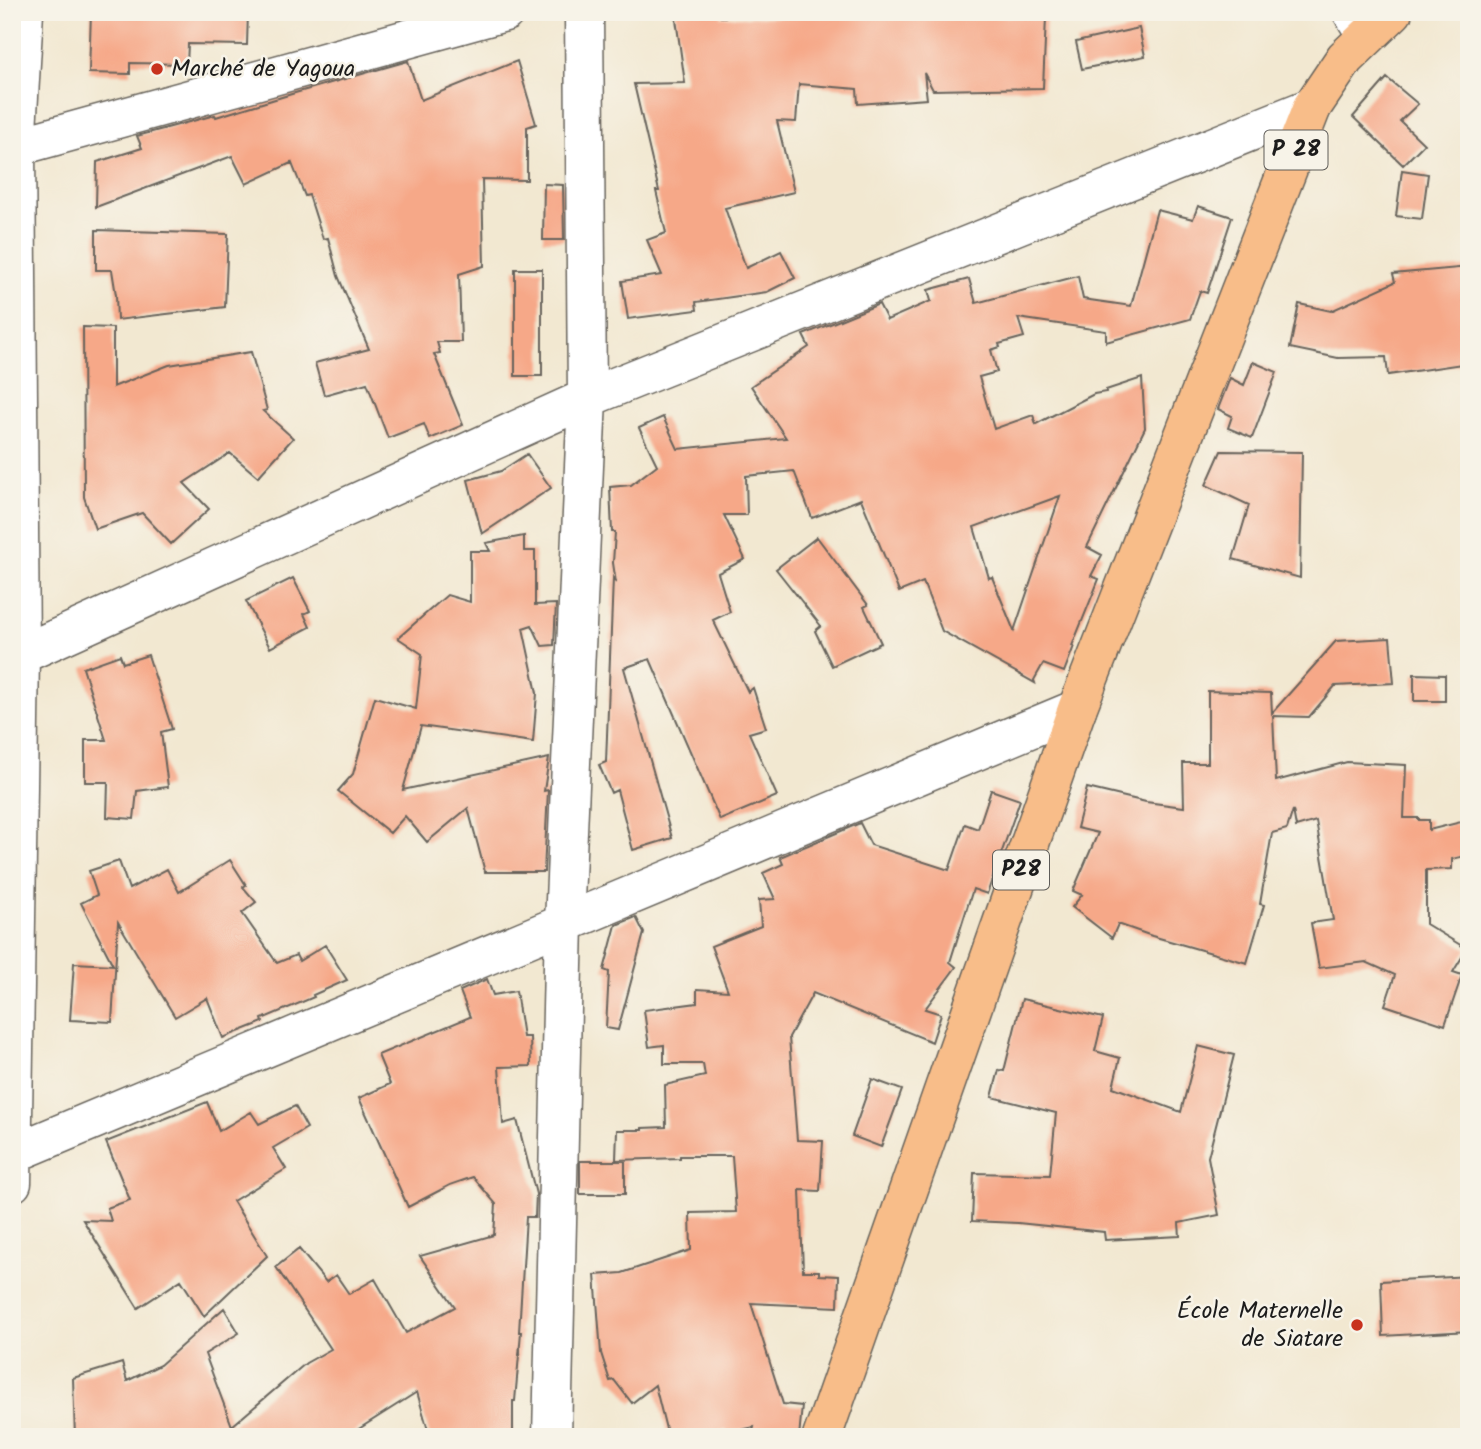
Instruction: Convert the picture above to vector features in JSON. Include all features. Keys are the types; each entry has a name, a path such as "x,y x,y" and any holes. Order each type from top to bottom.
{"main road":[{"name":"P 28","path":"1234,309 1312,107 1371,20"},
{"name":"P28","path":"822,1437 1077,709 1234,309"}],"street":[{"path":"24,12 14,148 16,656 13,1164 564,923 1077,709"},
{"path":"14,148 505,12"},
{"path":"552,1437 564,923 587,398 584,12"},
{"path":"16,656 587,398 1312,107"}],"building":[{"path":"91,12 248,12 247,45 188,44 187,64 130,63 130,74 89,73"},
{"path":"675,12 721,12 721,17 899,12 899,16 1046,17 1043,88 933,90 924,73 927,99 858,104 857,89 799,84 796,122 777,121 794,192 725,208 746,268 781,251 795,278 767,292 696,302 697,310 628,319 622,281 662,275 647,240 666,233 634,84 685,83"},
{"path":"1139,28 1145,56 1082,69 1076,42"},
{"path":"408,61 421,100 517,61 536,124 527,127 527,180 482,179 484,266 459,274 461,342 437,342 440,353 434,354 463,425 430,439 424,424 388,438 367,383 324,395 315,363 369,349 338,276 328,238 323,239 309,195 305,196 291,161 246,184 232,156 96,207 97,162 142,148 137,136 215,115 216,117"},
{"path":"1387,78 1418,104 1400,121 1424,144 1403,165 1353,117"},
{"path":"1402,170 1428,174 1422,219 1396,216"},
{"path":"544,184 563,185 564,240 543,240"},
{"path":"1198,206 1232,217 1207,293 1200,291 1190,319 1106,342 1106,331 1018,318 1024,337 999,344 1000,347 991,350 997,372 979,377 994,429 1033,415 1036,424 1094,394 1142,378 1145,428 1087,547 1102,555 1091,576 1099,579 1064,672 1043,664 1035,683 942,631 923,582 899,592 861,499 812,518 794,471 746,476 747,515 724,515 745,559 718,573 730,612 713,620 748,692 753,688 766,728 749,733 777,796 720,820 650,659 624,668 672,838 633,850 617,790 611,793 599,765 606,762 613,578 616,583 613,563 615,532 612,532 610,487 631,485 657,465 639,428 663,417 678,449 786,438 751,386 809,347 803,335 879,304 887,320 931,301 928,290 969,279 976,303 1078,276 1083,299 1131,306 1157,210 1193,219","holes":["1060,496 1014,631 992,577 989,578 974,527"]},
{"path":"96,230 228,234 225,307 117,320 112,270 96,270"},
{"path":"1469,267 1469,294 1463,295 1469,338 1469,363 1388,375 1386,357 1338,358 1290,348 1299,304 1331,311 1395,282 1393,274"},
{"path":"515,269 542,269 542,376 515,376"},
{"path":"83,327 113,328 113,387 169,365 251,352 267,410 263,411 293,438 258,477 230,453 184,483 209,509 171,544 142,513 95,529 84,497"},
{"path":"1253,362 1277,372 1252,438 1228,428 1232,416 1218,409 1230,378 1244,385"},
{"path":"1221,451 1302,452 1300,578 1233,559 1249,505 1206,485"},
{"path":"527,454 551,488 482,534 468,480 501,471"},
{"path":"524,536 524,551 535,551 535,605 556,604 554,645 542,646 532,625 523,628 537,693 533,742 421,726 403,790 549,758 544,791 548,790 544,872 485,872 468,808 427,842 405,816 390,833 338,791 353,774 375,697 416,709 422,654 398,638 447,595 470,602 470,551 490,551 486,543"},
{"path":"817,537 868,605 864,607 881,643 832,666 815,631 821,626 776,569"},
{"path":"293,578 310,611 304,614 310,627 270,648 246,601"},
{"path":"1390,638 1394,683 1335,686 1309,717 1273,716 1276,781 1347,762 1406,765 1404,818 1429,820 1429,830 1469,820 1469,855 1452,859 1452,869 1426,870 1426,924 1467,949 1453,972 1462,975 1445,1025 1385,1005 1395,975 1366,962 1319,968 1311,923 1333,920 1316,821 1296,827 1293,810 1287,829 1272,833 1260,904 1264,905 1247,963 1118,924 1112,938 1072,907 1082,895 1073,891 1098,833 1077,828 1087,788 1146,802 1184,807 1183,763 1208,763 1208,691 1271,693 1272,713 1336,641"},
{"path":"120,655 123,663 148,655 172,729 161,732 168,787 137,791 134,819 107,817 108,782 85,782 85,740 106,740 83,668"},
{"path":"1414,674 1445,675 1445,701 1414,701"},
{"path":"991,790 1020,800 987,894 973,889 950,962 956,967 925,1009 941,1014 932,1042 813,993 789,1037 797,1140 823,1141 820,1191 800,1190 803,1271 819,1271 819,1275 839,1276 838,1307 751,1303 783,1404 802,1406 799,1437 752,1437 754,1427 699,1437 668,1437 655,1385 632,1403 614,1380 610,1381 601,1353 595,1275 622,1273 691,1250 690,1213 736,1212 732,1156 616,1160 617,1130 666,1127 665,1085 705,1076 703,1064 664,1064 664,1045 649,1047 644,1010 697,1003 697,989 728,991 711,946 761,926 759,900 775,899 763,873 783,864 780,857 860,823 871,845 949,870 965,824 978,829"},
{"path":"230,860 246,885 243,887 256,902 242,913 277,963 296,955 299,961 325,945 347,980 262,1019 263,1022 223,1038 207,998 175,1017 118,922 112,1022 70,1020 74,963 113,965 81,903 97,895 89,871 119,861 129,889 167,869 179,892"},
{"path":"636,917 644,933 618,1030 606,1028 609,972 604,970 616,925"},
{"path":"487,979 493,995 516,991 523,1037 530,1037 531,1066 499,1067 503,1124 517,1120 536,1194 535,1217 526,1217 521,1332 513,1401 513,1437 430,1437 417,1392 346,1437 75,1437 73,1378 122,1363 127,1381 160,1365 224,1308 239,1333 205,1354 232,1426 306,1363 331,1349 276,1267 299,1249 326,1282 336,1275 349,1294 375,1279 406,1333 455,1307 420,1256 494,1235 496,1204 473,1177 450,1185 408,1207 359,1098 390,1084 378,1055 470,1017 460,991"},
{"path":"1022,999 1103,1018 1095,1051 1120,1058 1113,1087 1181,1112 1198,1046 1234,1055 1208,1157 1219,1215 1179,1223 1180,1236 1105,1240 1104,1232 972,1221 974,1173 1050,1175 1056,1113 992,1097 999,1070 1004,1071"},
{"path":"872,1079 902,1090 881,1147 852,1136"},
{"path":"207,1102 219,1131 251,1112 259,1124 295,1106 307,1128 273,1148 286,1169 233,1201 267,1256 204,1316 181,1280 138,1308 83,1220 111,1221 107,1208 130,1200 106,1142"},
{"path":"580,1161 625,1161 625,1194 580,1194"},
{"path":"1469,1276 1469,1331 1383,1336 1381,1281"}],"place":[{"name":"Marché de Yagoua","path":"157,69"},
{"name":"École Maternelle de Siatare","path":"1357,1325"}]}
